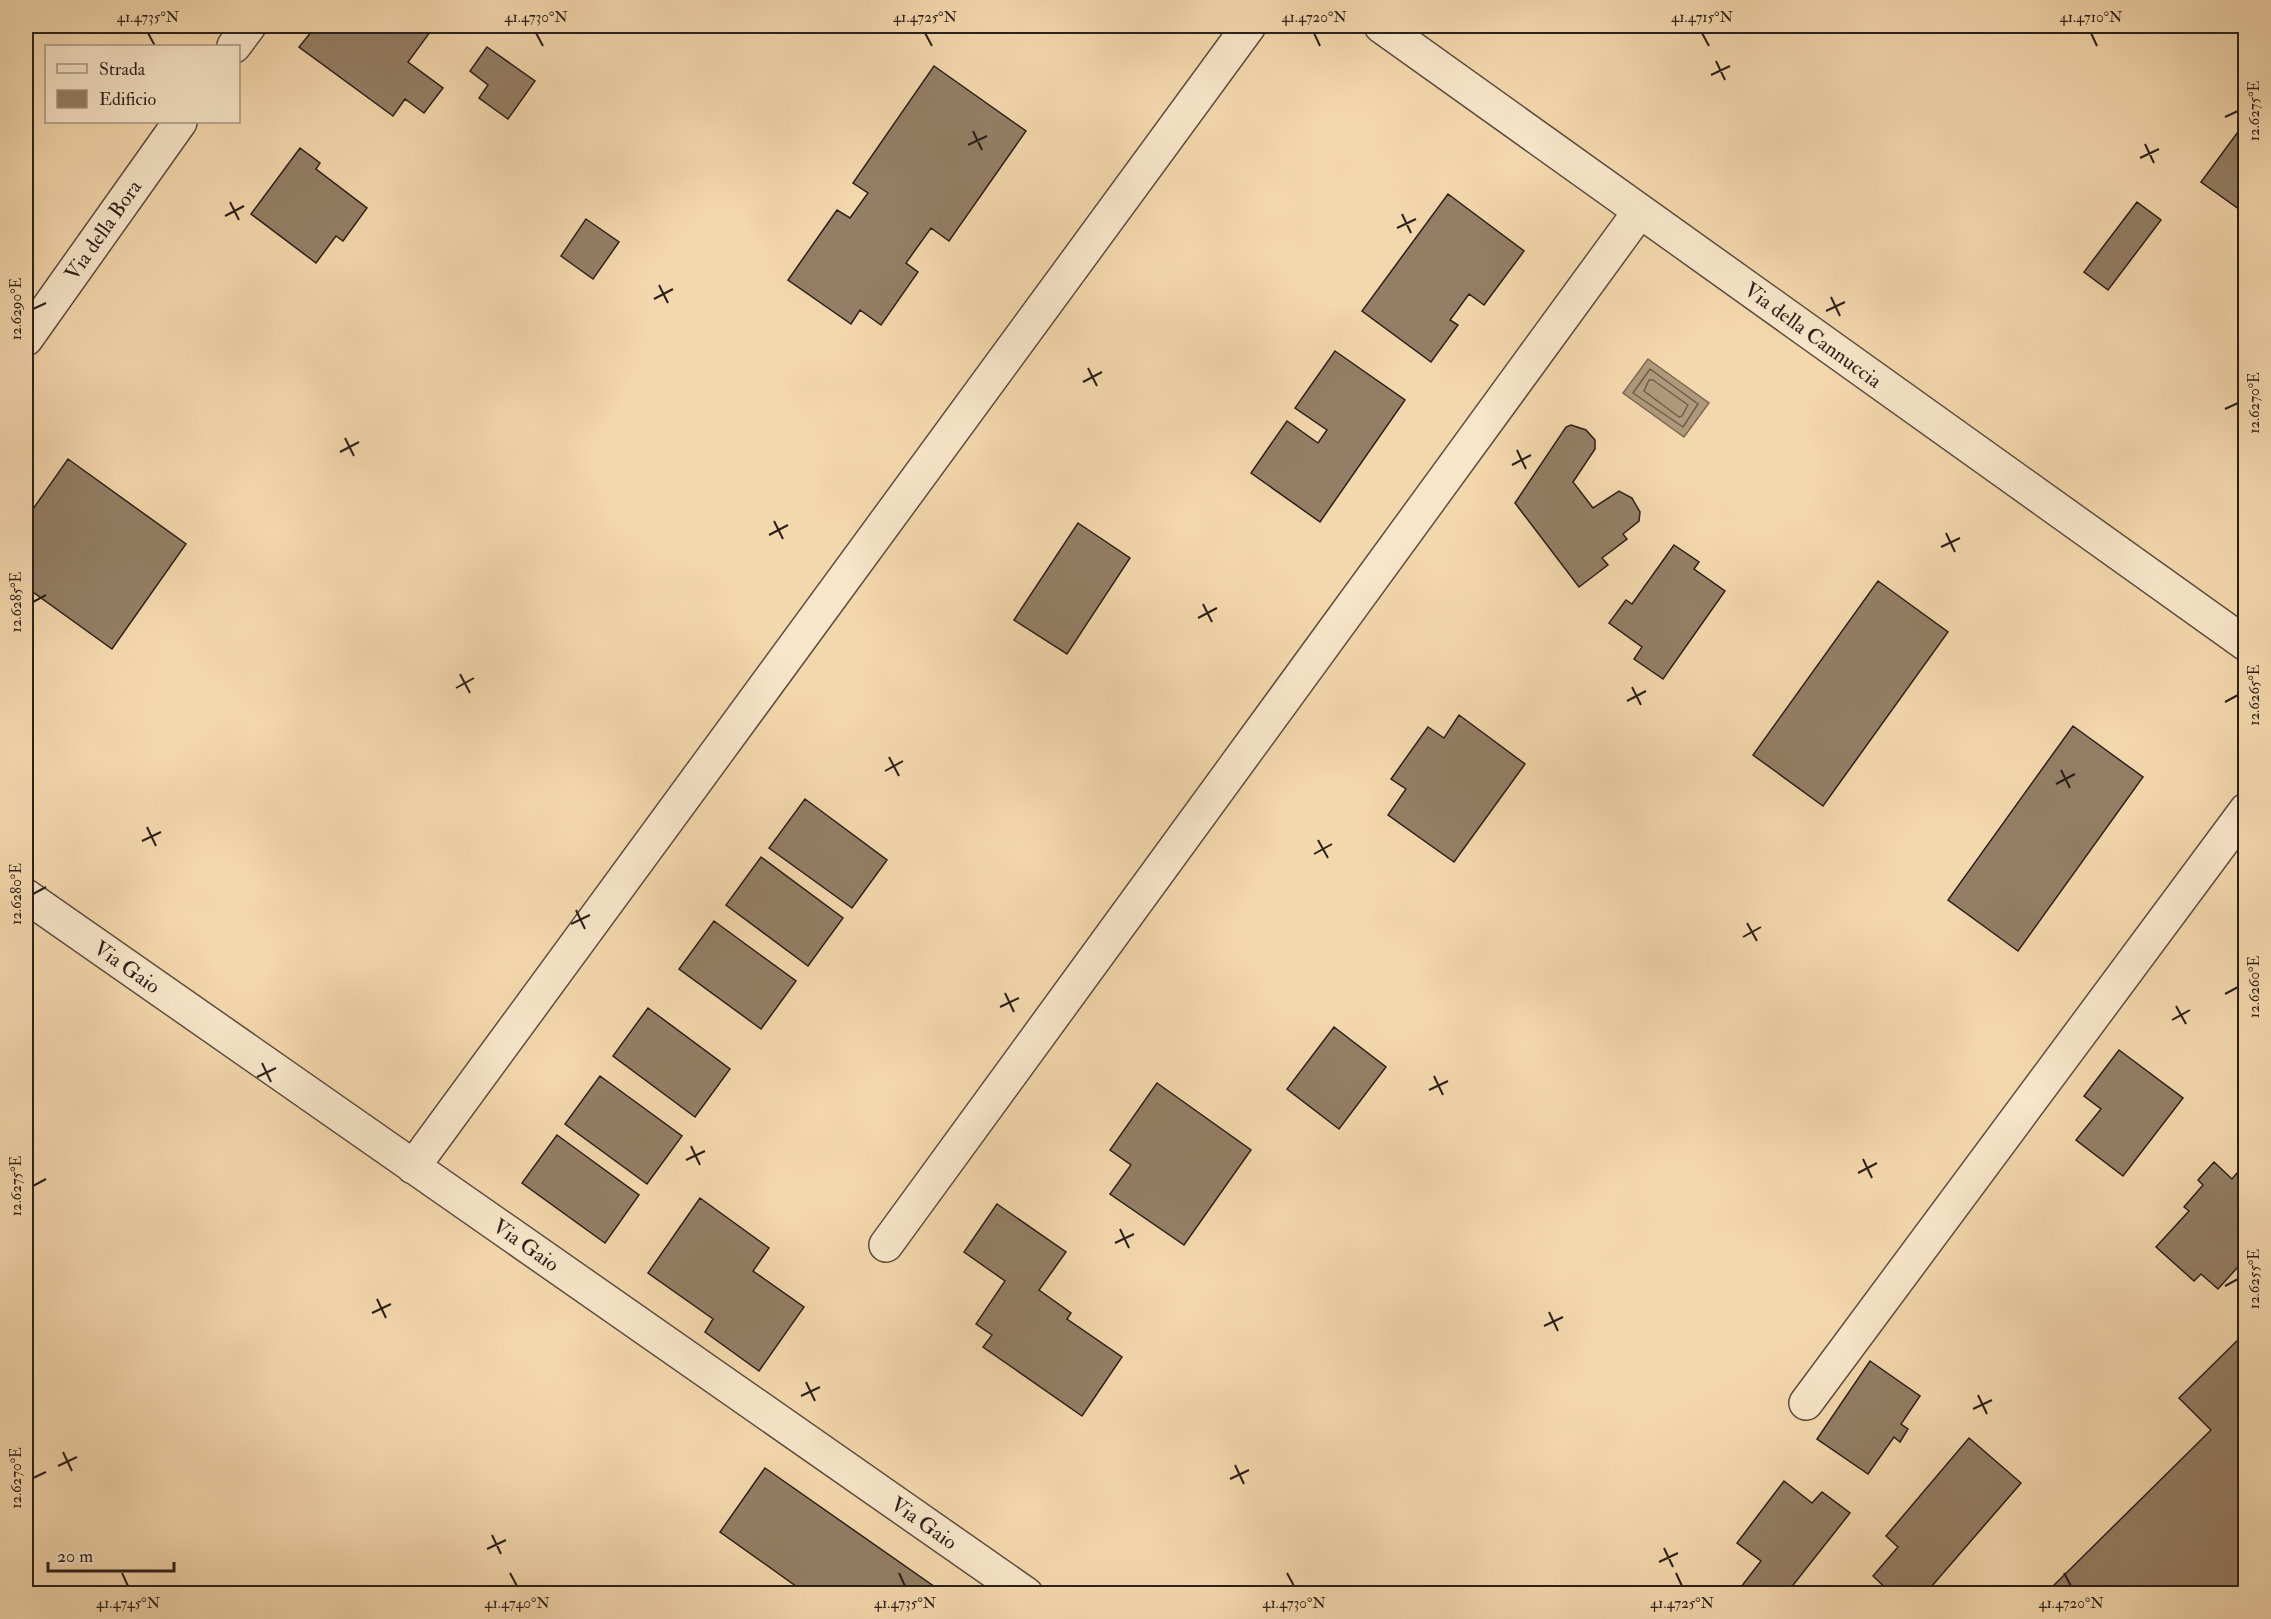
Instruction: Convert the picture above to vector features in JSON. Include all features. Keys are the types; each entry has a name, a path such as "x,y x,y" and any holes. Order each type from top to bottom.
{"street":[{"path":"235,45 249,26"},
{"path":"413,1167 1249,26"},
{"name":"Via della Cannuccia","path":"1381,26 2246,644"},
{"name":"Via della Bora","path":"26,339 179,123"},
{"path":"886,1245 1640,211"},
{"path":"1806,1403 2246,810"},
{"name":"Via Gaio","path":"26,896 1026,1593"}],"water":[{"path":"1648,359 1709,403 1684,437 1623,393"}],"building":[{"path":"316,26 430,26 433,28 408,62 443,88 424,113 405,99 393,116 299,47"},
{"path":"487,47 535,81 508,119 479,98 488,85 470,71"},
{"path":"934,66 1026,131 949,241 931,228 906,263 918,272 881,325 860,310 851,324 788,280 837,210 850,218 868,193 853,183"},
{"path":"2246,121 2246,214 2201,182"},
{"path":"300,148 320,163 316,169 367,208 343,241 336,236 316,263 251,214"},
{"path":"1448,194 1524,251 1484,305 1469,294 1450,320 1458,325 1431,362 1362,311"},
{"path":"2137,202 2161,220 2108,290 2084,272"},
{"path":"586,219 619,242 593,279 561,256"},
{"path":"1335,351 1405,400 1320,522 1251,473 1287,421 1318,443 1327,430 1295,408"},
{"path":"1571,425 1586,430 1595,440 1595,449 1573,482 1593,508 1619,491 1632,498 1640,512 1639,521 1623,534 1627,539 1602,558 1608,565 1579,587 1515,503 1566,427"},
{"path":"68,459 186,544 112,649 26,587 26,519"},
{"path":"1078,523 1130,558 1067,654 1014,620"},
{"path":"1674,545 1699,562 1694,569 1725,591 1663,679 1634,659 1642,647 1609,623 1626,600 1632,604"},
{"path":"1878,581 1948,632 1823,806 1753,755"},
{"path":"1459,715 1525,764 1454,862 1388,815 1406,789 1391,779 1428,727 1444,738"},
{"path":"2073,726 2143,777 2018,951 1948,900"},
{"path":"805,799 887,860 852,908 769,848"},
{"path":"761,857 843,918 808,966 726,905"},
{"path":"2246,860 2246,874 2238,868"},
{"path":"714,921 796,981 761,1029 679,969"},
{"path":"648,1008 730,1069 695,1117 613,1056"},
{"path":"1334,1027 1386,1067 1339,1129 1287,1089"},
{"path":"2119,1050 2183,1098 2123,1176 2076,1140 2101,1109 2084,1096"},
{"path":"600,1076 682,1136 647,1184 565,1124"},
{"path":"1157,1083 1251,1150 1184,1245 1110,1194 1131,1165 1110,1150"},
{"path":"557,1135 639,1195 605,1243 522,1183"},
{"path":"2214,1162 2232,1179 2237,1173 2246,1181 2246,1258 2218,1289 2201,1274 2194,1281 2156,1247 2189,1211 2184,1207 2203,1185 2198,1180"},
{"path":"700,1198 769,1248 753,1271 804,1307 759,1371 705,1332 713,1319 648,1273"},
{"path":"997,1204 1066,1252 1039,1290 1071,1313 1067,1319 1122,1357 1082,1416 983,1347 992,1335 976,1324 1005,1281 964,1252"},
{"path":"2246,1332 2246,1594 2045,1594 2211,1430 2179,1398"},
{"path":"1870,1361 1920,1396 1901,1424 1908,1429 1900,1442 1894,1437 1868,1474 1817,1439"},
{"path":"1969,1438 2021,1483 1925,1594 1892,1594 1873,1576 1898,1547 1886,1536"},
{"path":"765,1468 945,1594 807,1594 720,1532"},
{"path":"1784,1481 1812,1503 1822,1492 1850,1513 1786,1594 1748,1594 1741,1587 1761,1561 1737,1543"}]}
